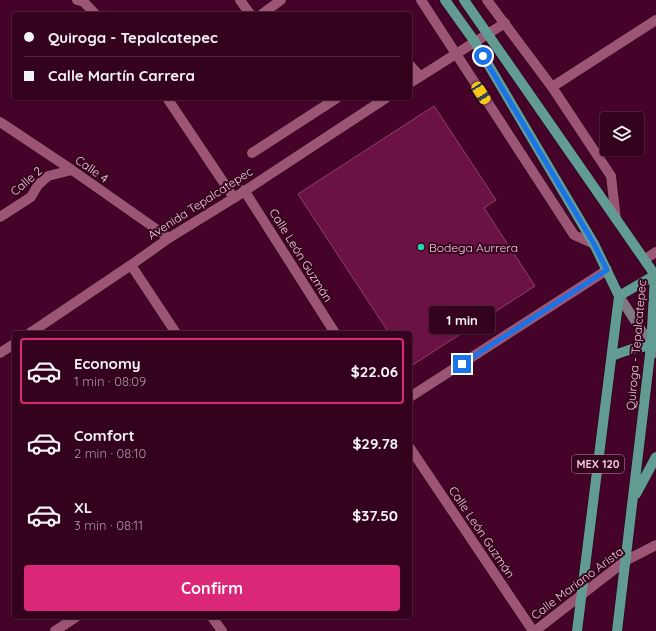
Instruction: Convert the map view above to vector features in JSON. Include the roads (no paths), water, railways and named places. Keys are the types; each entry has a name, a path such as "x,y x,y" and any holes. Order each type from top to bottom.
{"main road":[{"name":"Quiroga - Tepalcatepec","path":"445,0 475,42 594,244 619,296 577,631"},
{"name":"Quiroga - Tepalcatepec","path":"464,0 656,276 654,349 617,631"},
{"path":"654,349 619,296 656,276"},
{"path":"612,356 627,350 654,349"},
{"path":"633,500 656,457"}],"street":[{"path":"240,0 249,12"},
{"path":"265,12 280,0"},
{"path":"421,0 574,236 594,244"},
{"path":"488,0 552,87 611,176 616,219"},
{"path":"83,1 93,12"},
{"path":"552,87 656,20"},
{"path":"412,81 505,23"},
{"path":"412,67 420,76"},
{"path":"169,100 234,198"},
{"name":"Avenida Tepalcatepec","path":"33,331 169,238 234,198 383,100"},
{"path":"252,153 320,102"},
{"name":"Calle 4","path":"0,122 169,238"},
{"name":"Calle 2","path":"0,217 31,197 38,185 48,176 72,170"},
{"name":"Calle León Guzmán","path":"244,190 334,331"},
{"path":"645,259 656,252"},
{"path":"131,265 175,331"},
{"path":"412,396 607,270"},
{"path":"0,353 12,345"},
{"name":"Calle León Guzmán","path":"412,451 534,631"},
{"name":"Calle Mariano Arista","path":"534,631 582,596 625,561 656,545"},
{"path":"55,631 73,619"},
{"path":"213,619 222,631"}],"place":[{"name":"Bodega Aurrera","path":"421,247"}]}
